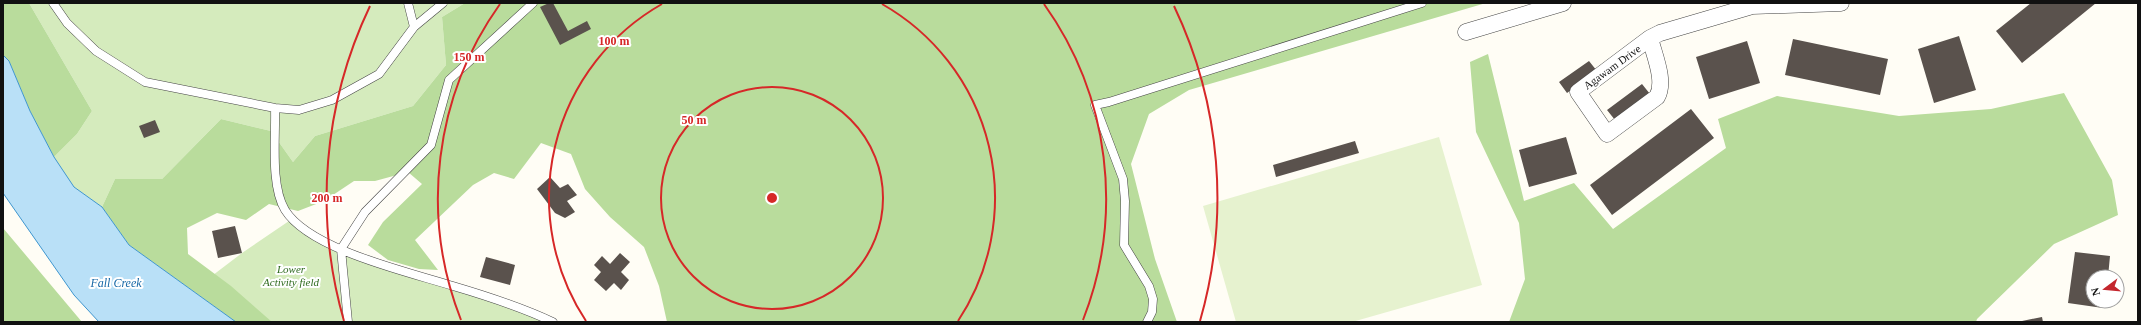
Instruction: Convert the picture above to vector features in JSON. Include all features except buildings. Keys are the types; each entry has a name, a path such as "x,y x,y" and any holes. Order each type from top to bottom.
{"street":[{"path":"1466,32 1563,3"},
{"name":"Agawam Drive","path":"1650,38 1661,82 1661,90 1657,96 1607,134 1578,92 1650,38 1660,33 1752,6 1841,3"}],"lane":[{"path":"53,3 67,23 96,51 145,82 275,108 299,110 332,100 379,74 414,28 443,3"},
{"path":"408,3 414,28"},
{"path":"348,322 341,249 365,212 431,145 449,80 533,3"},
{"path":"1147,322 1152,312 1153,299 1149,286 1124,245 1125,201 1123,179 1095,105 1109,102 1422,3"},
{"path":"275,108 277,178 279,194 285,210 296,222 316,237 358,257 468,290 553,322"}],"green space":[{"path":"3,3 29,3 92,111 77,134 54,157 30,111 9,61 3,55"},
{"path":"29,3 465,3 442,17 446,65 413,106 315,136 293,162 271,131 221,119 162,179 115,179 102,207 74,187 54,157 77,134 92,111"},
{"path":"465,3 1486,3 1189,90 1149,114 1131,164 1155,259 1177,322 667,322 659,286 644,247 610,217 585,189 571,154 541,143 514,179 494,173 473,185 415,240 438,270 419,269 388,260 368,245 383,222 422,184 408,172 375,181 354,181 324,201 298,211 269,204 246,220 217,213 187,228 188,254 231,286 272,322 236,322 129,245 102,207 115,179 162,179 221,119 271,131 293,162 315,136 413,106 446,65 442,17"},
{"path":"1488,54 1524,201 1574,183 1613,229 1726,148 1718,119 1777,96 1899,116 1991,109 2064,93 2112,180 2118,215 2054,244 1977,319 1976,322 1509,322 1525,279 1519,223 1476,132 1470,62"},
{"path":"1439,137 1482,285 1352,322 1236,322 1203,206"},
{"name":"Lower Activity field","path":"289,221 345,251 551,322 234,322 196,288 242,253"},
{"path":"3,228 82,322 3,322"}],"water":[{"name":"Fall Creek","path":"3,55 9,61 30,111 54,157 74,187 102,207 129,245 236,322 99,322 74,295 3,193"}]}
